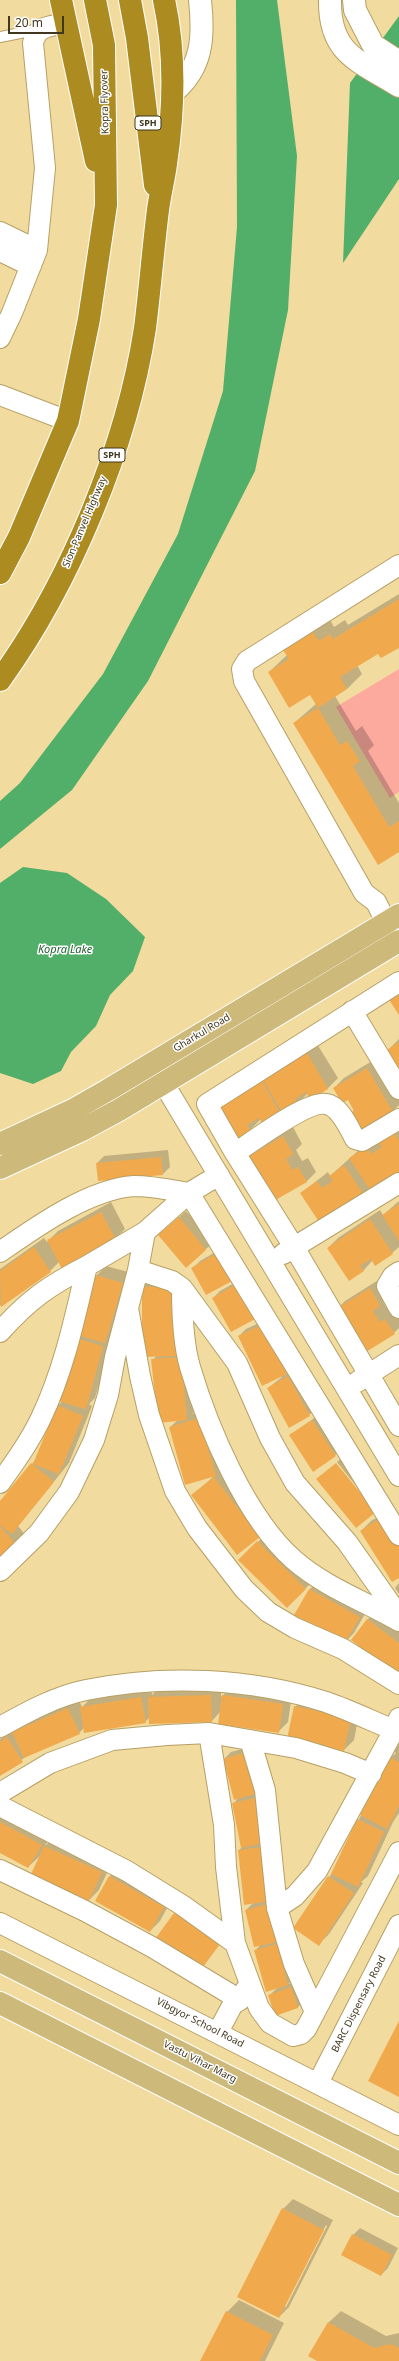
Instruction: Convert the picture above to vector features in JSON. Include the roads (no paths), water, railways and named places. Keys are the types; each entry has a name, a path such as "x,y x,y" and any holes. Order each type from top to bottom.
{"highway":[{"path":"0,573 19,537 68,421 89,319 106,205 61,0"},
{"name":"Kopra Flyover","path":"95,0 104,45 106,205"},
{"name":"SPH","path":"130,0 137,38 158,208"},
{"path":"158,208 166,165 172,93 171,31 164,0"},
{"name":"Sion-Panvel Highway","path":"0,680 40,616 69,561 94,505 115,448 132,389 144,328 158,208"}],"main road":[{"name":"Gharkul Road","path":"0,1144 73,1110 392,918"},
{"path":"0,1168 82,1130 164,1083 398,942"},
{"name":"Vastu Vihar Marg","path":"0,1961 399,2164"},
{"path":"0,2003 399,2205"}],"street":[{"path":"172,93 184,83 192,70 201,47 200,0"},
{"path":"330,0 330,15 335,35 343,50 399,86"},
{"path":"354,0 355,10 373,45 399,62"},
{"path":"0,338 12,313 34,258 45,168 32,43 34,34 40,29 66,23"},
{"path":"0,232 34,258"},
{"path":"0,251 34,258"},
{"path":"0,395 68,421"},
{"path":"364,881 244,681 242,669 247,660 399,564"},
{"path":"338,830 364,881 364,893 376,902 392,918 398,942"},
{"path":"399,982 210,1100 207,1104 235,1153 294,1247 368,1376 399,1426"},
{"path":"352,1011 399,1089"},
{"path":"152,1063 399,1476"},
{"path":"235,1153 300,1111 316,1104 328,1104 342,1115 355,1139 362,1141 399,1119"},
{"path":"0,1332 20,1309 41,1292 145,1232 189,1193 220,1175"},
{"path":"271,1262 399,1183"},
{"path":"0,1252 74,1205 114,1190 134,1186 189,1193"},
{"path":"189,1193 399,1535"},
{"path":"0,1571 39,1533 69,1492 94,1440 108,1395 138,1270 145,1232"},
{"path":"0,1483 22,1452 41,1418 54,1385 73,1326 87,1266"},
{"path":"138,1270 172,1281 182,1288 237,1363 270,1438 295,1483 346,1542 399,1616"},
{"path":"399,1272 393,1276 386,1286 399,1308"},
{"path":"182,1288 182,1310 190,1366 217,1439 248,1502 272,1537 293,1560 318,1580 399,1621"},
{"path":"128,1308 140,1376 153,1428 175,1491 197,1528 244,1589 268,1612 295,1628 343,1649 399,1684"},
{"path":"346,1389 399,1355"},
{"path":"0,1727 35,1708 85,1690 153,1680 260,1685 328,1703 396,1724 371,1774 317,1870 295,1896 277,1908"},
{"path":"0,1793 50,1763 112,1740 167,1735 209,1733 296,1748 345,1763 371,1774"},
{"path":"209,1733 224,1825 226,1867 235,1943 259,2008 270,2023 293,2036 301,2034 306,2029 399,1852"},
{"path":"250,1740 265,1790 277,1908 294,1964 315,2012"},
{"path":"0,1806 127,1871 182,1904 235,1943"},
{"path":"0,1870 92,1914 152,1947 240,2000"},
{"name":"Vibgyor School Road","path":"0,1923 222,2034 399,2125"},
{"name":"BARC Dispensary Road","path":"318,2083 399,1925"},
{"path":"222,2034 241,2008 240,2000 250,1983"}],"lane":[{"path":"0,37 40,29"}],"water":[{"path":"236,0 277,0 297,156 288,310 255,471 148,681 72,790 0,849 0,801 20,783 103,674 178,534 223,391 237,227"},
{"path":"399,16 399,179 343,263 350,83"},
{"name":"Kopra Lake","path":"23,867 67,873 106,899 145,937 133,971 110,995 96,1026 71,1052 61,1071 33,1084 0,1073 0,883"}]}
